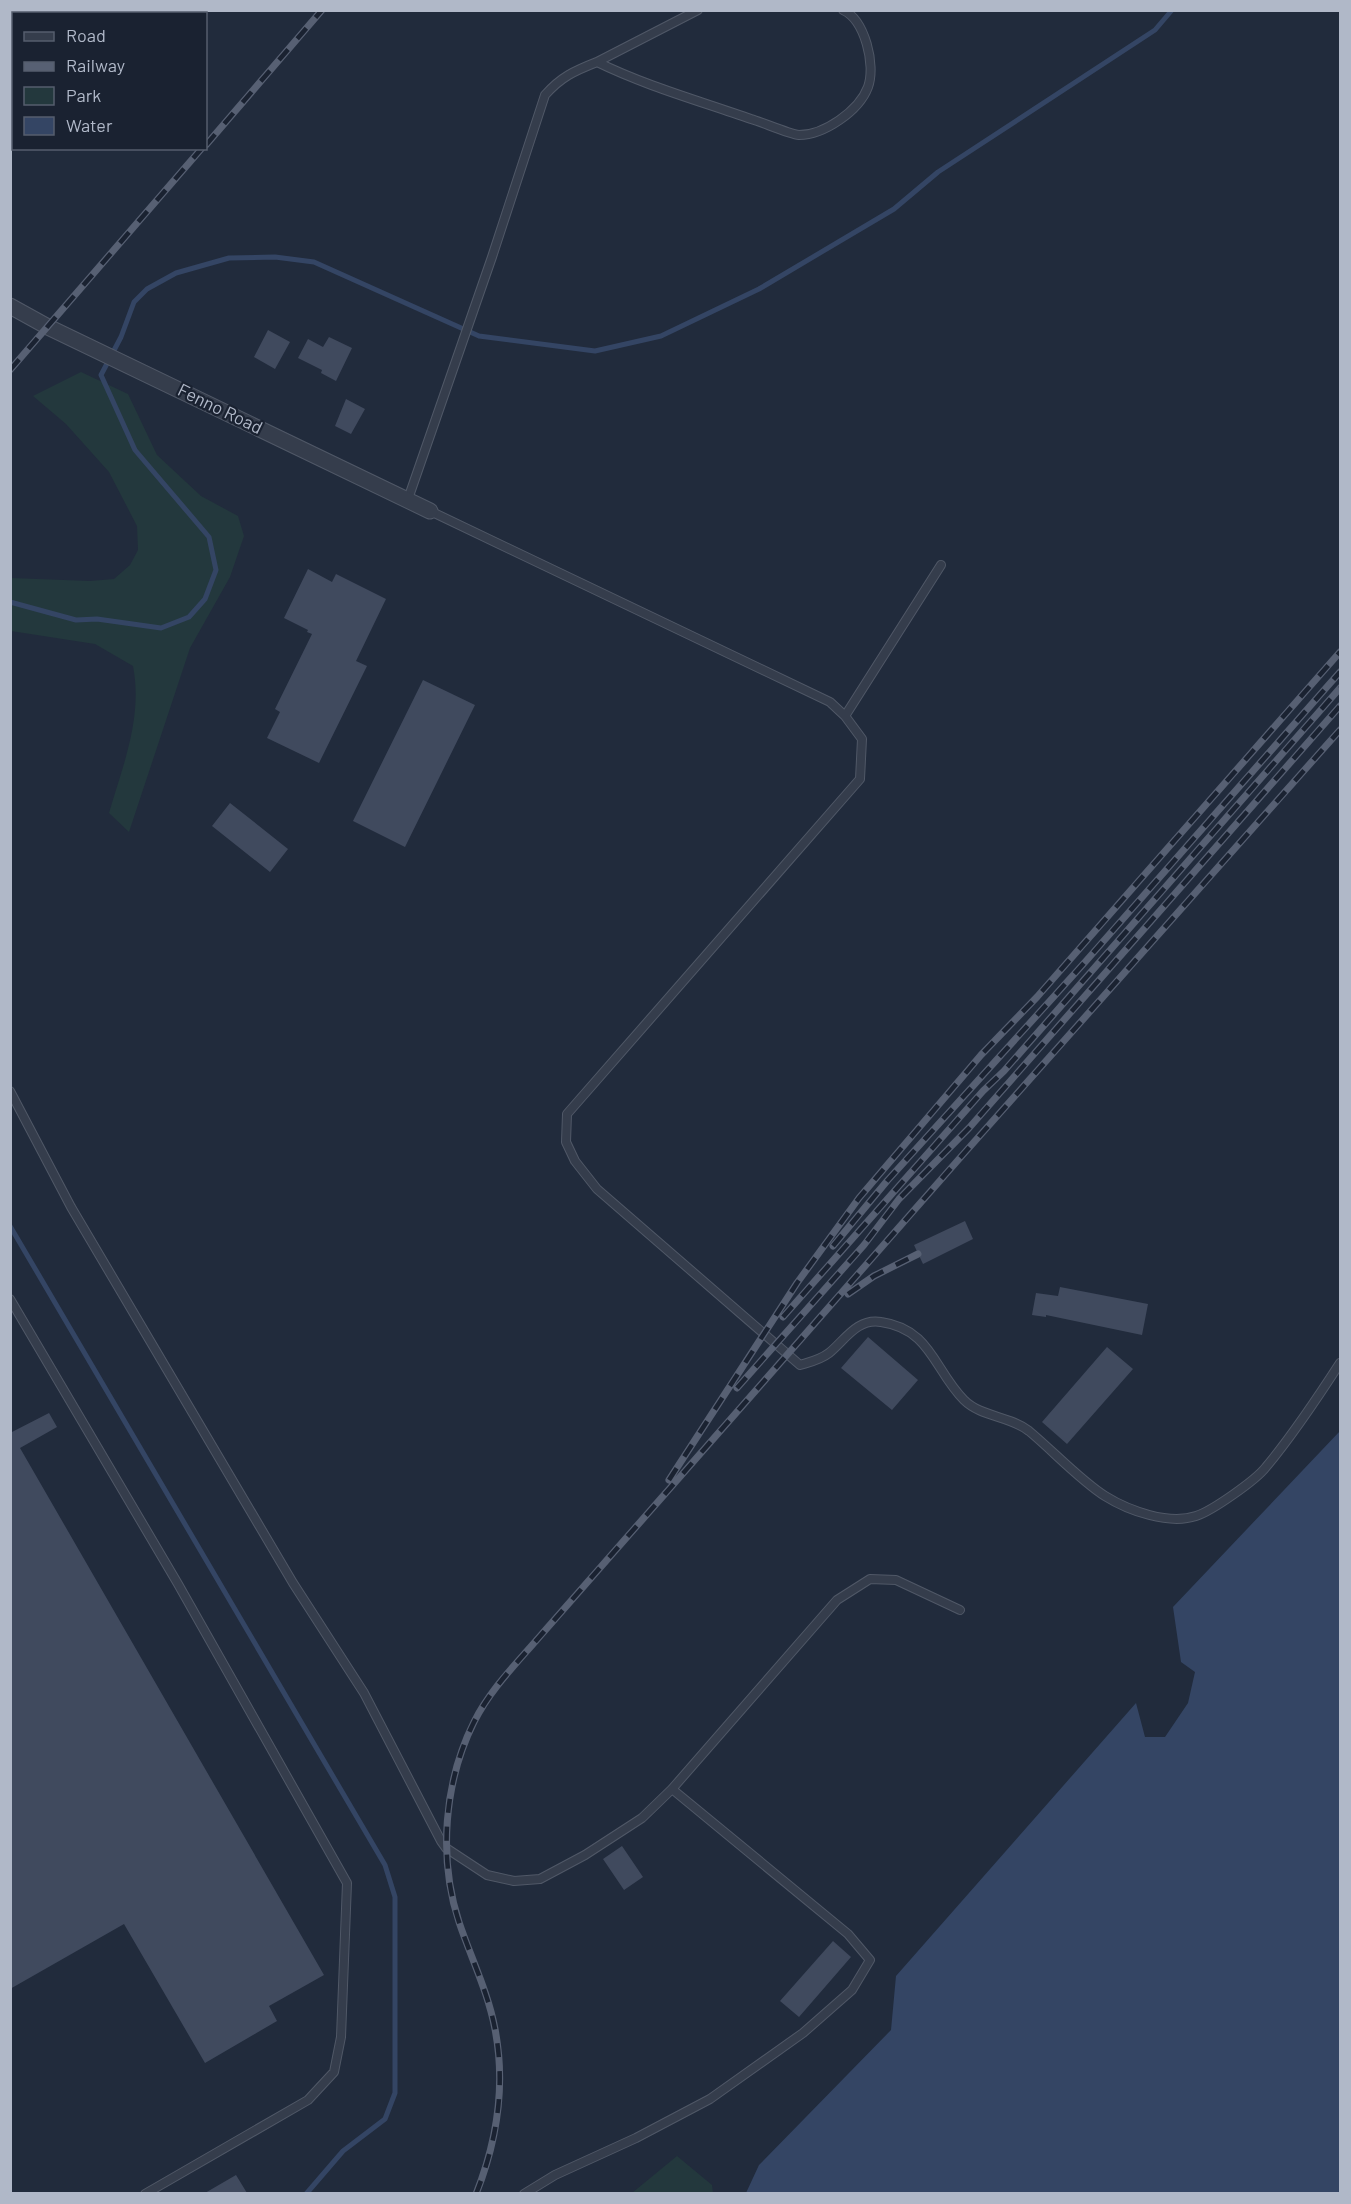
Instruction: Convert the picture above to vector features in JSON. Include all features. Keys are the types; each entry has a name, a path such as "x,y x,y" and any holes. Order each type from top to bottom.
{"street":[{"name":"Fenno Road","path":"10,306 59,332 430,511"}],"lane":[{"path":"408,499 492,257 545,95 558,80 576,70 597,62 698,10"},
{"path":"597,62 625,75 798,135 834,124 860,102 868,86 869,64 865,36 852,15 843,10"},
{"path":"430,511 830,702 845,716 862,739 860,779 567,1113 566,1142 575,1161 597,1188 800,1365 816,1361 829,1353 861,1324 870,1321 881,1322 904,1328 928,1348 964,1401 977,1409 1024,1427 1104,1496 1132,1510 1162,1518 1194,1517 1214,1508 1265,1469 1341,1363"},
{"path":"845,716 941,565"},
{"path":"10,1091 71,1207 294,1583 364,1693 446,1848 487,1875 514,1881 540,1879 585,1855 642,1818 672,1789 837,1600 870,1579 896,1580 960,1610"},
{"path":"10,1299 178,1584 347,1882 342,2037 334,2072 308,2100 145,2193"},
{"path":"524,2193 555,2175 636,2138 710,2099 804,2033 852,1990 870,1960 848,1934 672,1789"}],"green space":[{"path":"81,372 128,394 157,455 201,496 238,516 244,536 230,577 190,648 129,832 109,813 130,741 135,704 133,666 95,644 11,631 11,578 90,581 114,579 130,565 138,550 137,526 109,472 66,424 33,396"},
{"path":"677,2156 712,2185 713,2193 632,2193"}],"water":[{"path":"1340,1431 1340,2193 746,2193 759,2165 891,2030 896,1976 1136,1703 1145,1737 1165,1737 1188,1703 1195,1672 1181,1662 1173,1607"}],"building":[{"path":"268,330 290,342 275,369 254,357"},
{"path":"329,337 352,348 336,381 321,373 322,370 298,358 308,339 323,347"},
{"path":"346,399 365,409 351,434 335,426"},
{"path":"308,569 332,582 336,574 386,599 356,661 367,666 319,763 267,738 280,712 275,709 312,634 284,618"},
{"path":"423,680 475,705 405,847 353,821"},
{"path":"230,803 288,849 270,872 212,826"},
{"path":"965,1221 973,1239 923,1264 914,1245"},
{"path":"1060,1287 1148,1304 1142,1335 1046,1315 1046,1317 1032,1315 1036,1293 1058,1296"},
{"path":"868,1337 918,1380 892,1410 841,1368"},
{"path":"1107,1347 1133,1369 1067,1444 1042,1422"},
{"path":"49,1413 57,1427 20,1448 324,1975 269,2006 277,2021 205,2063 124,1924 10,1989 10,1433"},
{"path":"622,1846 643,1877 624,1890 603,1859"},
{"path":"833,1941 851,1957 799,2017 780,2001"},
{"path":"236,2175 247,2193 205,2193"}],"waterway":[{"path":"10,602 76,620 97,619 161,628 189,617 205,599 216,570 209,537 135,450 101,375 121,337 134,302 147,289 176,273 229,258 275,257 314,262 479,336 595,351 661,336 759,289 894,209 938,172 1155,30 1172,10"},
{"path":"10,1226 385,1865 395,1897 395,2093 385,2119 343,2151 306,2194"}],"railway":[{"path":"207,144 322,10"},
{"path":"10,370 200,150"},
{"path":"669,1480 797,1283 859,1198 981,1055 1037,997 1340,652"},
{"path":"833,1246 887,1181 1086,961 1340,672"},
{"path":"783,1317 983,1091 1004,1071 1340,688"},
{"path":"737,1388 864,1245 899,1199 969,1128 1340,706"},
{"path":"476,2194 494,2134 500,2071 495,2029 488,2002 452,1897 448,1872 447,1820 456,1770 464,1745 480,1711 517,1662 1340,730"},
{"path":"848,1294 874,1276 918,1254"}]}
